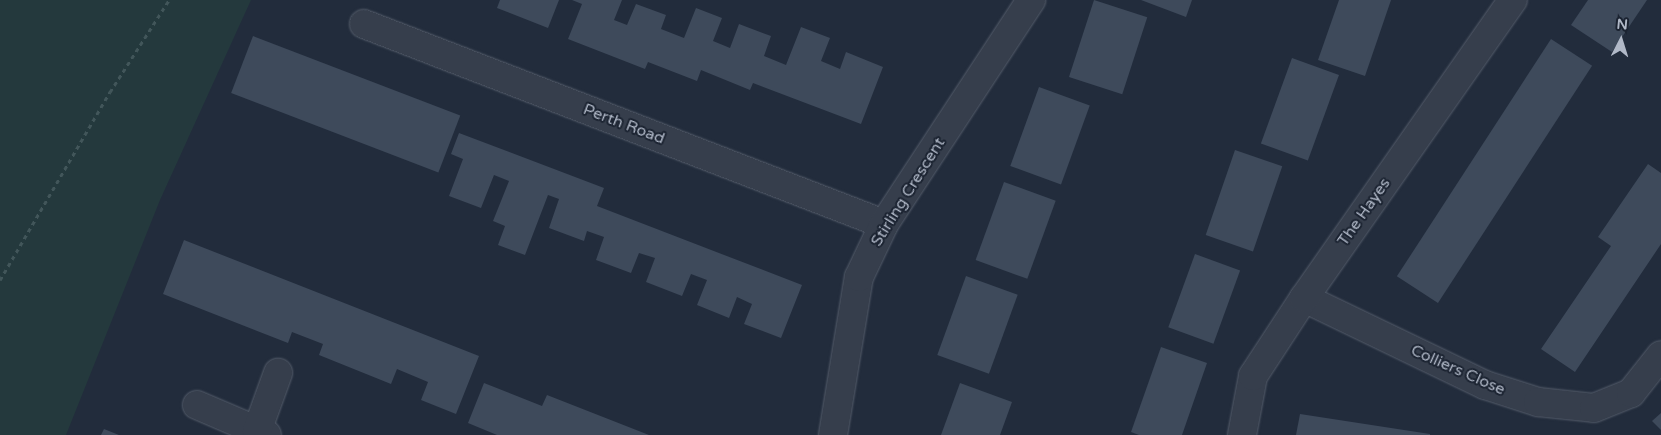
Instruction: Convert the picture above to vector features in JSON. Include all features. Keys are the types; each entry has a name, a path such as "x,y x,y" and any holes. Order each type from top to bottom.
{"street":[{"name":"Stirling Crescent","path":"833,435 859,277 884,224 1031,0"},
{"name":"The Hayes","path":"1242,435 1253,376 1304,298 1513,0"},
{"name":"Perth Road","path":"364,24 884,224"},
{"name":"Colliers Close","path":"1304,298 1485,385 1538,402 1594,408 1631,393 1661,355"},
{"path":"197,405 262,433 278,373"}],"path":[{"path":"0,280 110,92 169,0"}],"green space":[{"path":"0,0 251,0 160,200 66,435 0,435"}],"building":[{"path":"500,0 559,0 548,28 497,8"},
{"path":"572,0 622,0 614,20 627,25 636,4 666,15 661,29 684,38 696,8 722,18 713,41 730,48 739,24 771,36 764,56 786,65 801,27 830,38 821,61 840,69 846,52 883,67 861,124 753,83 750,90 701,70 697,81 648,62 645,69 568,39 582,4"},
{"path":"1094,0 1147,17 1122,94 1069,77"},
{"path":"1141,0 1192,0 1186,17"},
{"path":"1339,0 1391,0 1365,76 1318,60"},
{"path":"1588,0 1647,0 1612,52 1571,25"},
{"path":"253,36 460,116 438,173 231,93"},
{"path":"1551,39 1592,66 1438,303 1397,276"},
{"path":"1292,58 1339,75 1308,161 1261,144"},
{"path":"1039,87 1090,105 1061,184 1010,166"},
{"path":"459,133 604,188 597,206 802,285 781,338 744,324 752,304 737,297 729,318 697,305 707,280 691,274 682,296 646,282 655,258 639,253 631,273 596,260 604,237 587,231 584,241 549,228 559,199 548,195 525,255 498,245 505,226 493,221 509,181 494,175 481,208 449,196 463,159 451,154"},
{"path":"1235,150 1282,166 1253,251 1206,235"},
{"path":"1648,164 1661,173 1661,244 1575,372 1541,349 1611,246 1598,237"},
{"path":"1004,182 1056,201 1027,279 976,260"},
{"path":"184,240 479,356 456,414 421,400 428,382 397,369 391,384 319,355 323,344 292,332 288,343 163,294"},
{"path":"1195,254 1240,270 1213,344 1168,327"},
{"path":"966,276 1018,295 989,374 937,355"},
{"path":"1161,347 1207,363 1182,435 1139,435 1131,432"},
{"path":"484,383 542,406 547,395 649,435 497,435 468,423"},
{"path":"960,383 1012,402 1000,435 941,435"},
{"path":"1661,413 1661,430 1652,421"},
{"path":"1300,414 1430,434 1430,435 1296,435"},
{"path":"104,429 119,435 101,435"}]}
